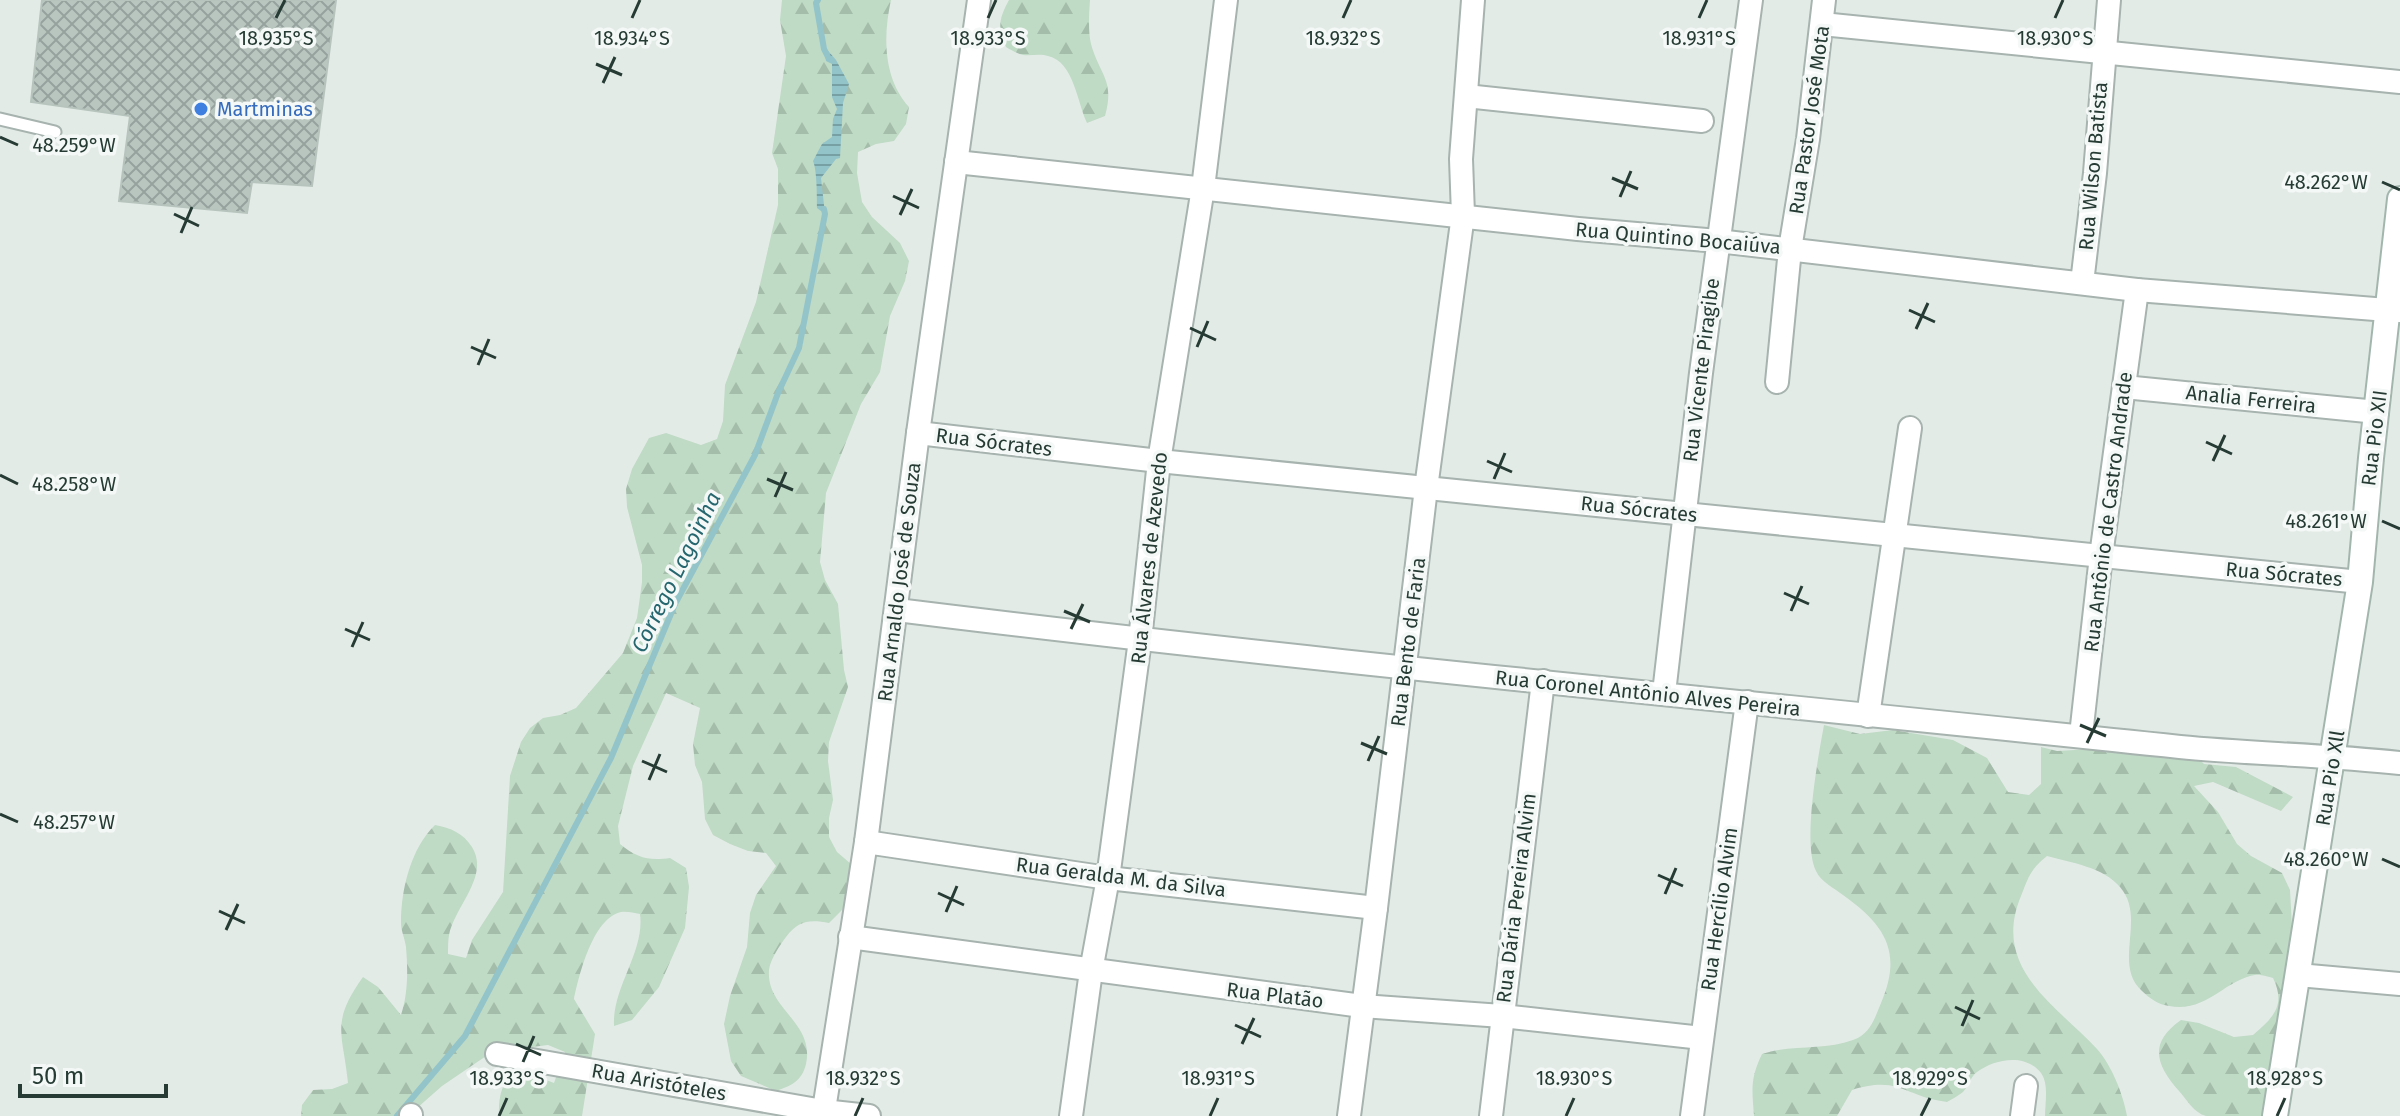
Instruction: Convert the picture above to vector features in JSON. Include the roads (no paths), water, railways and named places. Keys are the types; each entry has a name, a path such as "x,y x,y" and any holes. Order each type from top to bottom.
{"street":[{"name":"Rua Arnaldo José de Souza","path":"823,1113 866,842 918,433 979,0"},
{"name":"Rua Álvares de Azevedo","path":"1071,1116 1091,971 1108,878 1140,640 1159,461 1203,188 1226,0"},
{"name":"Rua Bento de Faria","path":"1349,1116 1426,488 1463,215 1461,159 1473,0"},
{"name":"Rua Vicente Piragibe","path":"1664,693 1683,514 1751,0"},
{"name":"Rua Pastor José Mota","path":"1777,382 1790,249 1808,139 1824,0"},
{"name":"Rua Wilson Batista","path":"2082,283 2095,173 2109,0"},
{"path":"1822,24 2400,82"},
{"path":"1466,96 1702,121"},
{"name":"Rua Quintino Bocaiúva","path":"956,162 1578,229 1718,241 2137,290 2394,310"},
{"name":"Rua Pio XII","path":"2360,582 2377,412 2394,310 2400,199"},
{"name":"Rua Antônio de Castro Andrade","path":"2081,735 2101,556 2137,290"},
{"name":"Analia Ferreira","path":"2124,387 2377,412"},
{"path":"1868,716 1910,428"},
{"name":"Rua Sócrates","path":"918,433 1159,461 2360,582"},
{"name":"Rua Pio Xll","path":"2275,1116 2360,582"},
{"name":"Rua Coronel Antônio Alves Pereira","path":"897,610 1140,640 1868,716 2185,747 2400,763"},
{"name":"Rua Dária Pereira Alvim","path":"1491,1116 1543,681"},
{"name":"Rua Hercílio Alvim","path":"1692,1116 1747,702"},
{"name":"Rua Geralda M. da Silva","path":"866,842 1108,878 1376,908"},
{"name":"Rua Platão","path":"850,937 1362,1006 1502,1016 1702,1038"},
{"path":"2298,975 2400,984"},
{"name":"Rua Aristóteles","path":"497,1054 823,1113 869,1116"},
{"path":"2022,1116 2026,1086"}],"lane":[{"path":"0,119 55,132"}],"water":[{"path":"823,45 836,60 849,84 843,103 840,158 821,178 825,214 817,208 813,161 822,144 832,137 837,109 832,97 832,64 826,61"}],"waterway":[{"name":"Córrego Lagoinha","path":"818,0 824,49 828,57"},
{"name":"Córrego Lagoinha","path":"397,1116 465,1036 611,758 675,604 755,455 799,348 824,209"}],"place":[{"name":"Martminas","path":"201,109"}]}
